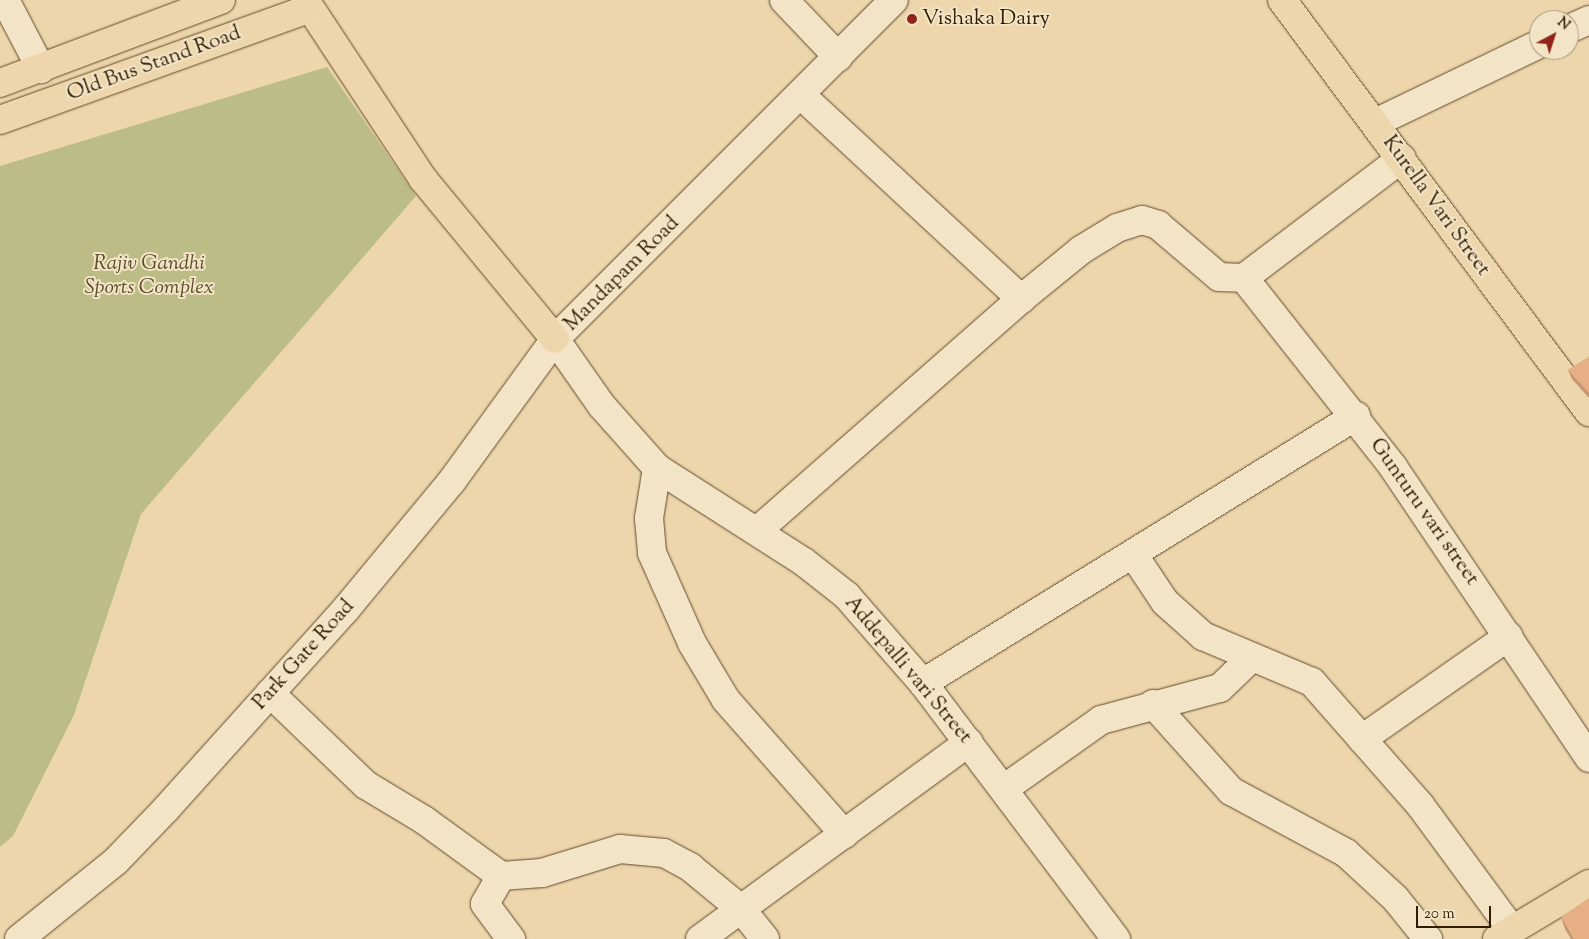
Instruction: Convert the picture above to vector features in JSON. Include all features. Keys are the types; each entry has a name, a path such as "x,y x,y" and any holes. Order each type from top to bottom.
{"main road":[{"name":"Old Bus Stand Road","path":"0,83 221,0"},
{"name":"Kurella Vari Street","path":"1282,0 1402,158 1589,412"},
{"name":"Old Bus Stand Road","path":"0,120 307,4"},
{"name":"Mandapam Road","path":"307,4 434,194 555,339"},
{"path":"1504,934 1589,884"}],"street":[{"path":"5,0 41,69"},
{"path":"784,0 838,57"},
{"name":"Mandapam Road","path":"555,339 802,96 894,0"},
{"path":"1375,123 1529,49"},
{"path":"802,96 1021,299"},
{"path":"756,531 1021,299 1081,250 1117,228 1142,220 1158,225 1219,277 1244,278 1402,158"},
{"name":"Gunturu vari street","path":"1244,278 1356,416 1509,636 1589,758"},
{"name":"Addepalli vari Street","path":"555,339 602,406 656,468 756,531 847,596 924,683 1116,939"},
{"name":"Park Gate Road","path":"19,939 116,861 270,693 452,481 555,339"},
{"path":"924,683 1356,416"},
{"path":"656,468 649,518 652,553 692,643 726,700 844,834"},
{"path":"1133,554 1179,615 1203,636 1250,659 1288,669 1312,682 1420,805 1504,934"},
{"path":"1362,739 1509,636"},
{"path":"1004,788 1101,720 1153,704 1220,688 1250,659"},
{"path":"270,693 366,784 424,820 501,876 542,873 611,851 642,848 678,858 741,909 765,939"},
{"path":"1153,704 1231,791 1346,853 1395,898 1428,939"},
{"path":"700,939 969,742"},
{"path":"501,876 485,904 511,939"}],"green space":[{"name":"Rajiv Gandhi Sports Complex","path":"327,67 416,196 141,514 74,715 13,836 0,847 0,166"}],"building":[{"path":"1589,357 1589,393 1568,370"},
{"path":"1589,898 1589,939 1574,939 1561,917"}],"place":[{"name":"Vishaka Dairy","path":"912,19"}]}
